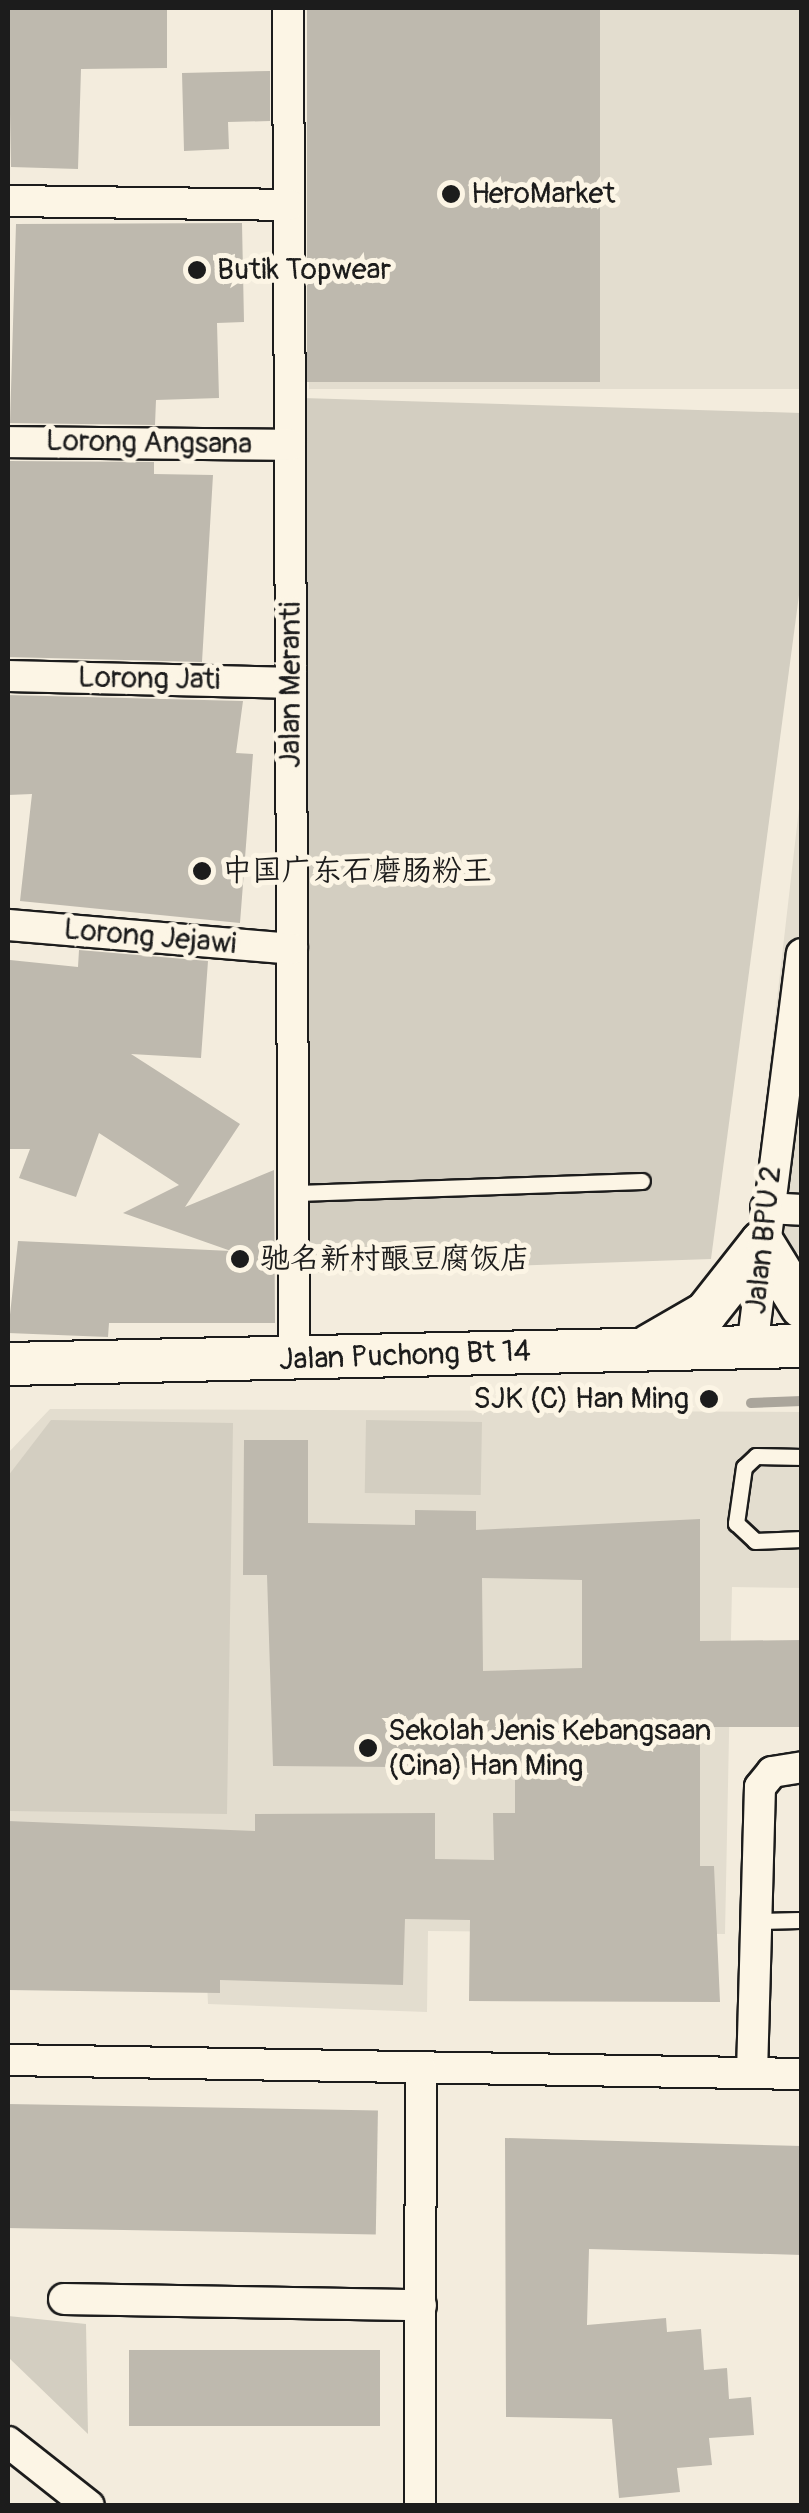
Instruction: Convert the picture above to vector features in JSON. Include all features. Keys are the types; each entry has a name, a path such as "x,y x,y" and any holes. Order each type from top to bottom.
{"street":[{"name":"Jalan Meranti","path":"288,8 292,949 298,1193 294,1362"},
{"path":"8,201 288,205"},
{"name":"Lorong Angsana","path":"8,442 290,445"},
{"name":"Lorong Jati","path":"8,676 292,683"},
{"name":"Lorong Jejawi","path":"8,925 292,949"},
{"name":"Jalan BPU 2","path":"752,1348 764,1225 802,954"},
{"path":"649,1346 706,1313 764,1225 802,1210"},
{"path":"764,1225 802,1306"},
{"name":"Jalan Puchong Bt 14","path":"8,1364 294,1362 649,1346 802,1346"},
{"path":"752,2073 760,1787 772,1772 802,1767"},
{"path":"8,2060 802,2074"},
{"path":"420,2506 422,2069"},
{"path":"64,2299 420,2306"},
{"path":"8,2442 89,2506"}],"lane":[{"path":"298,1193 642,1181"},
{"path":"802,1457 756,1456 744,1468 736,1522 755,1541 802,1540"},
{"path":"756,1921 802,1920"}],"shaded area":[{"path":"309,8 801,8 801,389 309,389"},
{"path":"302,398 801,413 801,580 711,1259 308,1273"},
{"path":"801,791 801,1253 748,1252"},
{"name":"Sekolah Jenis Kebangsaan (Cina) Han Ming","path":"50,1409 801,1412 801,1588 732,1587 725,1934 428,1931 427,2012 208,2004 204,1913 8,1908 8,1453"},
{"path":"51,1420 233,1423 227,1814 8,1811 8,1476"},
{"path":"366,1420 482,1422 481,1495 365,1493"},
{"path":"8,2316 86,2324 88,2434 8,2357"}],"building":[{"path":"8,8 167,8 167,68 81,69 78,169 11,167"},
{"name":"HeroMarket","path":"307,8 600,8 600,382 307,382"},
{"path":"270,71 270,121 228,122 229,149 184,151 182,73"},
{"path":"242,223 244,322 217,323 219,398 156,400 155,425 10,423 16,224"},
{"path":"9,461 154,462 154,474 213,475 202,662 8,657"},
{"path":"8,695 243,701 236,753 253,754 240,923 20,901 32,794 8,795"},
{"path":"79,950 208,961 201,1058 131,1054 240,1124 185,1207 274,1170 275,1323 109,1323 108,1337 8,1333 18,1241 231,1251 123,1213 179,1185 99,1133 76,1197 19,1178 30,1149 8,1149 10,960 78,967"},
{"path":"244,1440 308,1440 308,1523 415,1525 415,1510 476,1511 476,1530 700,1519 700,1641 802,1640 802,1727 700,1727 700,1866 714,1866 720,2002 469,2001 470,1920 405,1919 403,1985 220,1980 220,1993 8,1990 8,1821 255,1831 255,1814 435,1813 435,1859 494,1860 493,1813 515,1813 515,1768 273,1766 267,1575 243,1575","holes":["482,1578 582,1580 582,1668 483,1671"]},
{"path":"8,2104 378,2110 376,2234 8,2228"},
{"path":"505,2138 802,2146 802,2255 589,2249 587,2325 666,2318 667,2332 701,2329 704,2370 727,2368 729,2399 751,2397 754,2435 709,2438 712,2465 677,2468 680,2492 619,2498 612,2419 506,2417"},
{"path":"129,2350 380,2350 380,2426 129,2426"}],"waterway":[{"path":"751,1403 802,1401"}],"place":[{"name":"HeroMarket","path":"451,194"},
{"name":"Butik Topwear","path":"197,270"},
{"name":"中国广东石磨肠粉王","path":"202,871"},
{"name":"驰名新村酿豆腐饭店","path":"240,1259"},
{"name":"SJK (C) Han Ming","path":"709,1399"},
{"name":"Sekolah Jenis Kebangsaan (Cina) Han Ming","path":"368,1748"}]}
